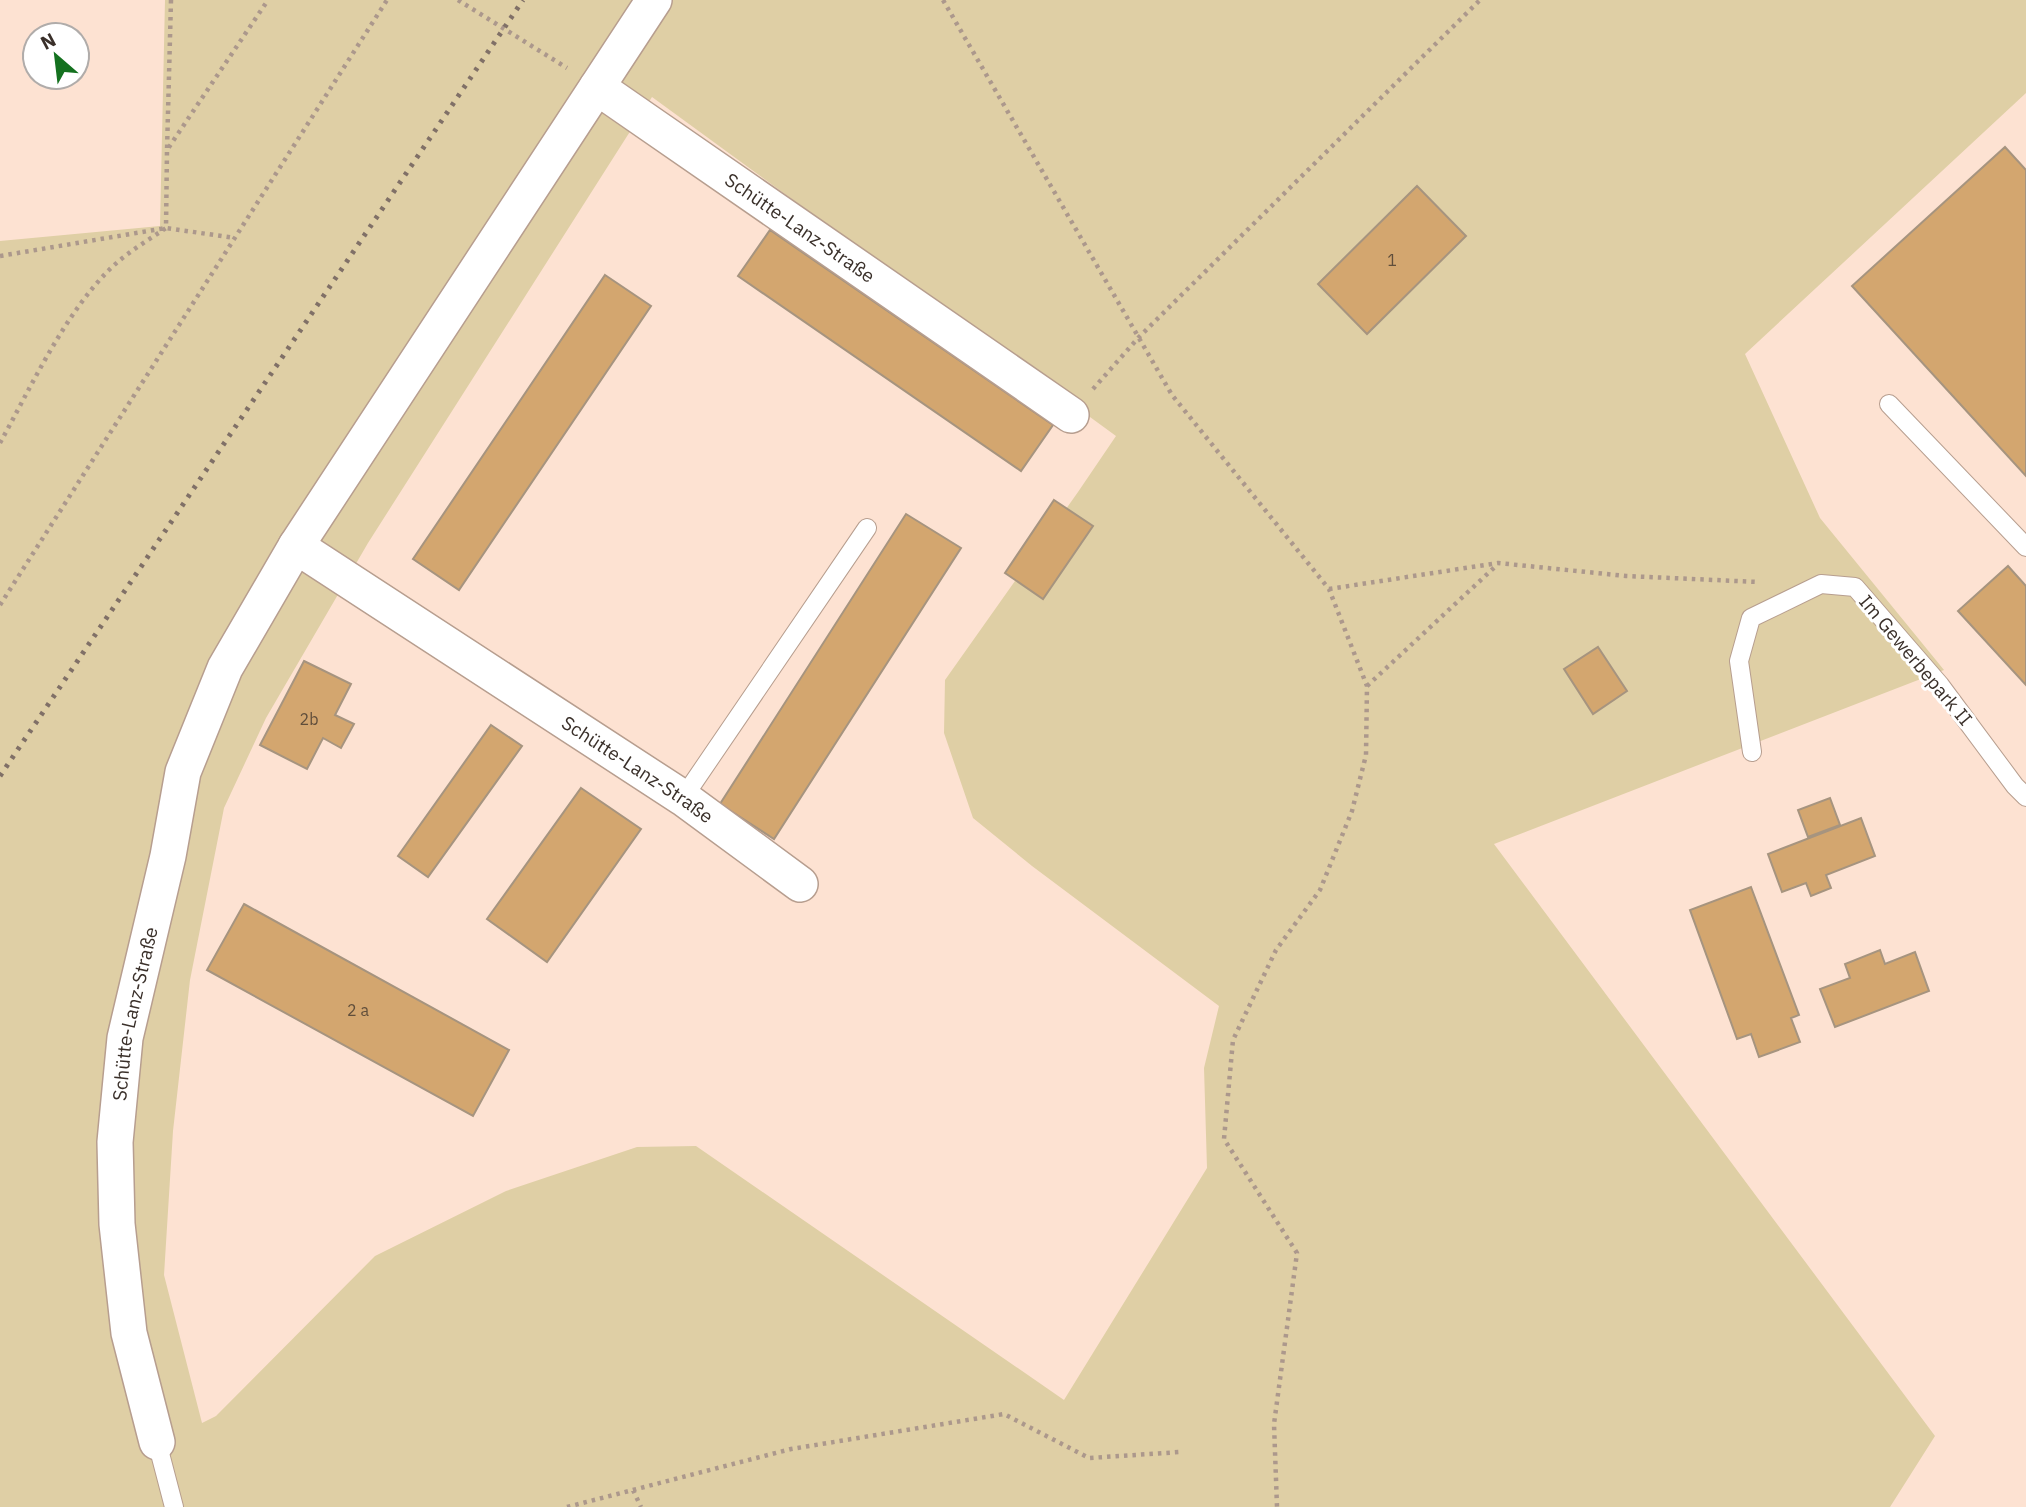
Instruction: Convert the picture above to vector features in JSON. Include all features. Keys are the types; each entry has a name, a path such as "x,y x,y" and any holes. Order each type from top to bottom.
{"street":[{"name":"Schütte-Lanz-Straße","path":"157,1442 129,1333 117,1224 115,1142 125,1038 168,856 183,772 225,668 296,546 654,0"},
{"name":"Schütte-Lanz-Straße","path":"597,87 1071,415"},
{"name":"Schütte-Lanz-Straße","path":"296,546 682,798 800,884"}],"lane":[{"path":"1889,404 2026,547"},
{"path":"682,798 867,528"},
{"name":"Im Gewerbepark II","path":"1752,752 1739,661 1751,618 1821,584 1855,587 1940,685 2026,797"},
{"name":"Schütte-Lanz-Straße","path":"157,1442 174,1507"}],"path":[{"path":"166,228 171,0"},
{"path":"167,150 268,0"},
{"path":"0,605 387,0"},
{"path":"458,0 540,51"},
{"path":"943,0 1172,395 1329,589 1367,686 1366,755 1352,811 1320,890 1276,950 1233,1040 1224,1139 1297,1253 1274,1424 1277,1507"},
{"path":"1071,415 1139,337 1480,0"},
{"path":"0,443 55,344 81,304 109,270 166,228"},
{"path":"0,256 166,228 235,239"},
{"path":"1329,589 1498,563 1626,576 1765,582"},
{"path":"1367,686 1498,563"},
{"path":"567,1507 791,1449 1004,1414 1089,1458 1180,1452"},
{"path":"633,1490 641,1507"}],"shaded area":[{"path":"165,0 2026,0 2026,93 1745,354 1820,518 1944,670 1494,844 1935,1436 1890,1507 0,1507 0,241 160,226","holes":["652,97 1116,436 945,680 944,733 973,818 1032,866 1219,1006 1204,1068 1207,1168 1064,1400 696,1146 637,1147 506,1191 375,1256 216,1416 202,1423 164,1275 173,1131 190,980 224,808 266,718 368,543"]}],"building":[{"path":"2005,147 2026,170 2026,476 1852,286"},
{"path":"1417,186 1466,236 1367,334 1318,284"},
{"path":"770,230 1053,425 1021,471 738,276"},
{"path":"605,275 651,306 459,590 413,559"},
{"path":"1054,500 1093,526 1043,599 1005,573"},
{"path":"906,514 961,548 774,839 720,804"},
{"path":"2008,566 2026,586 2026,685 1958,611"},
{"path":"1598,647 1627,691 1593,714 1564,669"},
{"path":"304,661 351,684 335,715 354,724 341,748 323,738 307,769 260,745"},
{"path":"491,725 522,746 428,877 398,856"},
{"path":"581,788 641,829 547,962 487,919"},
{"path":"1830,798 1840,825 1808,837 1798,810"},
{"path":"1861,818 1875,856 1826,875 1831,888 1811,896 1806,883 1782,892 1768,854"},
{"path":"1751,887 1799,1015 1791,1018 1800,1042 1759,1057 1751,1034 1737,1039 1690,910"},
{"path":"244,904 509,1050 473,1116 207,970"},
{"path":"1880,950 1885,964 1915,952 1929,991 1835,1027 1820,989 1850,978 1845,964"}],"railway":[{"path":"0,776 523,0"}]}
